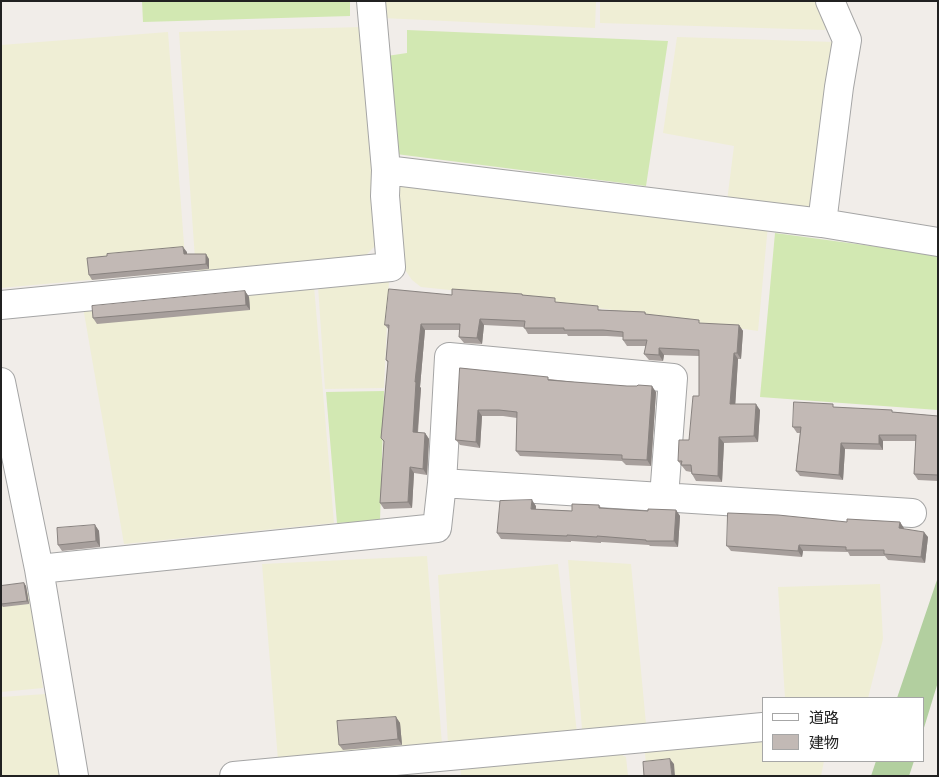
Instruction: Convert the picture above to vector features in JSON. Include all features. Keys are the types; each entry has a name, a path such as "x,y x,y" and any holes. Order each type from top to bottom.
{"street":[{"path":"1,305 391,267 385,196 386,170 371,1"},
{"path":"822,223 839,87 847,40 830,1"},
{"path":"386,170 822,223 938,242"},
{"path":"39,569 437,528 442,483 448,357 673,378 664,497"},
{"path":"1,382 39,569 74,776"},
{"path":"442,483 912,513"},
{"path":"234,776 762,727"}],"green space":[{"path":"142,1 350,1 350,16 143,22"},
{"path":"381,1 596,1 595,28 382,18"},
{"path":"600,1 820,1 828,22 825,30 600,23"},
{"path":"362,27 379,242 365,256 196,273 179,32"},
{"path":"407,30 668,41 646,186 396,154 387,56 407,53"},
{"path":"168,32 186,271 1,288 1,45"},
{"path":"677,37 835,42 811,206 794,210 727,201 734,146 663,133"},
{"path":"403,182 768,225 758,331 536,299 421,287 412,280 403,267 396,197"},
{"path":"775,233 938,255 938,410 760,397"},
{"path":"389,280 384,388 325,389 318,286"},
{"path":"314,286 334,523 124,544 83,307"},
{"path":"384,391 380,521 337,523 326,392"},
{"path":"427,556 442,744 278,760 262,564"},
{"path":"568,560 631,564 646,724 582,729"},
{"path":"558,564 577,733 448,744 438,575"},
{"path":"937,580 938,682 924,728 924,697 897,697"},
{"path":"880,584 883,639 868,697 785,697 778,587"},
{"path":"30,592 43,688 1,692 1,595"},
{"path":"46,694 59,776 1,776 1,697"},
{"path":"762,734 762,762 824,762 821,776 647,776 645,753 650,745"},
{"path":"611,749 626,757 628,776 461,776 460,762"},
{"path":"876,762 914,762 909,776 871,776"}],"building":[{"path":"183,247 184,254 206,254 206,264 89,275 87,258 107,256 107,254"},
{"path":"389,289 452,295 452,289 522,294 555,298 555,302 598,306 598,310 645,312 645,314 699,320 699,323 739,325 737,353 734,353 730,404 756,404 754,436 719,437 718,476 692,474 691,465 681,465 682,461 678,461 679,440 689,440 693,396 699,396 699,350 659,348 659,355 644,354 647,340 623,340 623,332 564,330 564,328 524,328 525,321 480,319 477,338 459,337 460,324 421,324 415,382 413,432 425,433 423,469 410,467 408,502 380,503 384,441 381,438 388,361 386,360 389,325 385,325"},
{"path":"245,291 246,305 93,318 92,306"},
{"path":"460,368 548,377 548,380 652,386 647,460 622,459 622,455 516,451 517,412 499,410 478,410 476,442 456,440"},
{"path":"794,402 833,404 833,407 892,410 892,412 938,416 938,475 914,474 916,435 879,435 879,444 841,443 839,475 796,471 801,427 793,427"},
{"path":"532,500 531,509 572,511 572,504 599,505 599,508 648,511 648,509 676,510 674,541 646,541 597,536 497,533 500,501"},
{"path":"728,513 778,515 847,522 847,519 900,522 899,528 924,532 921,557 884,554 884,550 846,550 846,547 799,545 798,551 727,546"},
{"path":"95,525 96,541 58,545 57,528"},
{"path":"24,583 27,601 1,604 1,586"},
{"path":"396,717 398,739 339,745 337,721"},
{"path":"670,759 672,776 644,776 643,762"}]}
